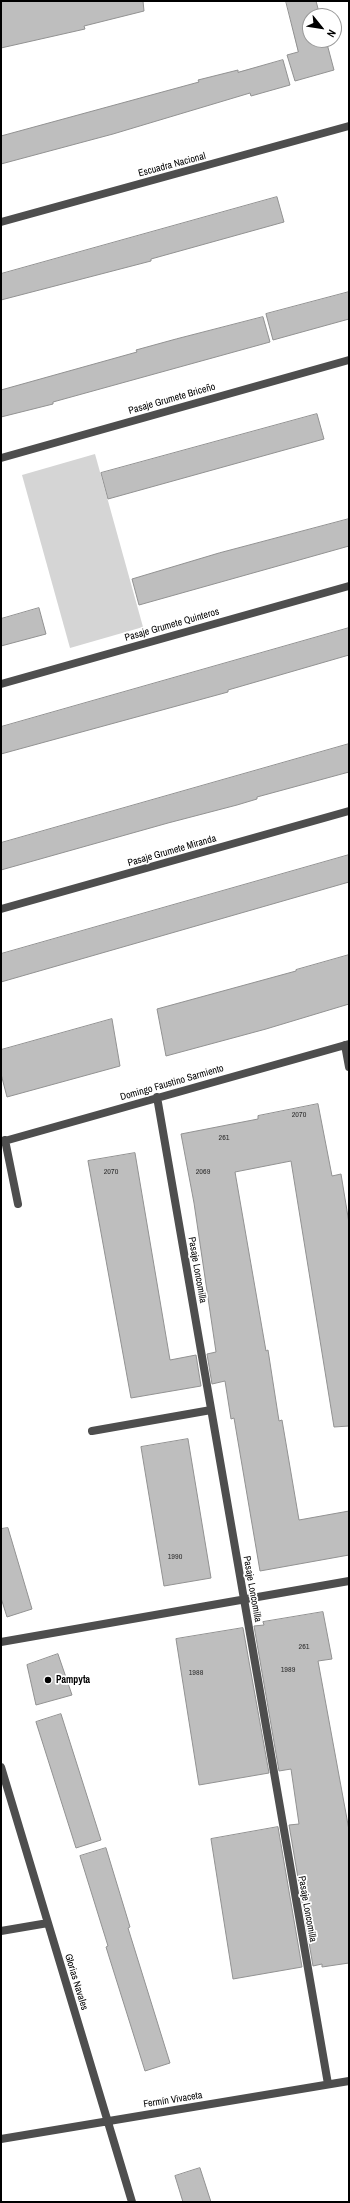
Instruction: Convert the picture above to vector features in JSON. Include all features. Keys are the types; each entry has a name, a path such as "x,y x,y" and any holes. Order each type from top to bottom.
{"street":[{"name":"Escuadra Nacional","path":"1,222 349,126"},
{"name":"Pasaje Grumete Briceño","path":"1,458 349,360"},
{"name":"Pasaje Grumete Quinteros","path":"1,684 349,586"},
{"name":"Pasaje Grumete Miranda","path":"1,909 349,811"},
{"path":"347,1044 349,1067"},
{"name":"Domingo Faustino Sarmiento","path":"3,1141 347,1044"},
{"name":"Pasaje Loncomilla","path":"157,1098 328,2084"},
{"path":"3,1141 18,1204"},
{"path":"92,1431 211,1410"},
{"path":"1,1642 349,1581"},
{"name":"Glorias Navales","path":"1,1768 132,2202"},
{"path":"1,1931 48,1923"},
{"name":"Fermín Vivaceta","path":"1,2139 349,2081"}],"shaded area":[{"path":"95,454 143,627 70,648 22,475"}],"building":[{"path":"1,1 143,1 144,11 84,26 85,29 1,48"},
{"path":"286,1 316,1 318,8 302,8 302,48 328,48 334,70 295,81 287,55 298,52"},
{"path":"283,60 290,85 251,96 250,93 113,134 1,164 1,136 199,82 198,80 238,70 238,72"},
{"path":"277,197 284,222 151,259 151,261 1,300 1,274"},
{"path":"349,292 349,319 273,340 266,314"},
{"path":"263,317 270,342 53,402 53,404 1,417 1,390 137,352 136,350"},
{"path":"317,414 324,439 108,499 101,473"},
{"path":"349,519 349,546 139,605 132,579 219,553"},
{"path":"39,608 46,634 1,646 1,619"},
{"path":"349,628 349,655 228,690 228,692 1,754 1,727"},
{"path":"349,744 349,772 257,797 257,799 237,805 1,870 1,843"},
{"path":"349,855 349,882 1,982 1,954"},
{"path":"349,955 349,1004 266,1029 166,1056 157,1009"},
{"path":"112,1019 120,1066 7,1097 1,1074 1,1050"},
{"path":"318,1104 332,1176 341,1174 349,1223 349,1426 334,1427 291,1161 235,1172 266,1351 268,1350 279,1421 282,1420 299,1520 349,1511 349,1555 260,1571 234,1418 231,1419 225,1381 212,1384 207,1354 216,1352 194,1203 181,1134 258,1119 258,1116"},
{"path":"135,1153 170,1360 196,1355 201,1386 131,1398 88,1161"},
{"path":"188,1439 211,1578 164,1586 141,1447"},
{"path":"8,1528 32,1609 7,1617 1,1598 1,1529"},
{"path":"323,1612 332,1659 318,1661 349,1830 349,1963 322,1967 322,1964 313,1966 289,1825 299,1824 291,1769 279,1771 254,1626 264,1625 263,1622"},
{"path":"243,1628 269,1773 199,1785 176,1639"},
{"name":"Pampyta","path":"58,1654 72,1695 36,1705 27,1665"},
{"path":"61,1714 101,1840 76,1848 36,1722"},
{"path":"278,1827 302,1967 233,1979 211,1839"},
{"path":"106,1848 130,1927 128,1928 170,2063 145,2071 106,1947 108,1946 80,1856"},
{"path":"200,2168 211,2202 183,2202 175,2176"}],"place":[{"name":"Pampyta","path":"48,1680"}]}
